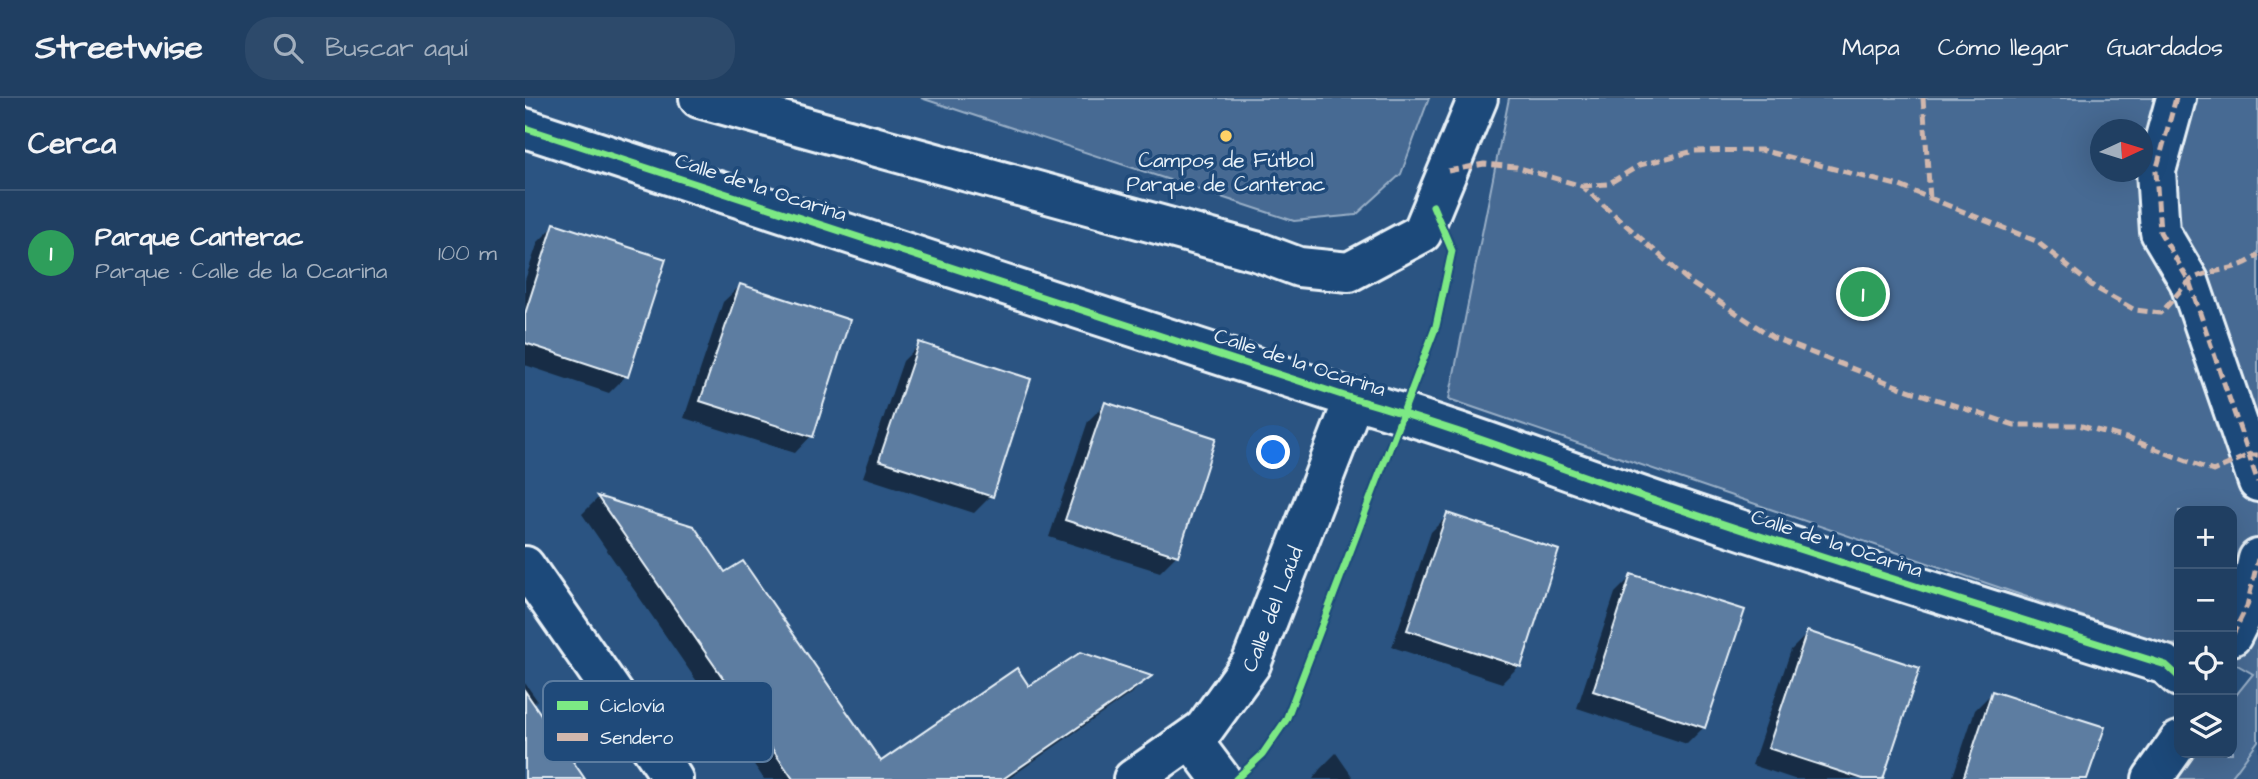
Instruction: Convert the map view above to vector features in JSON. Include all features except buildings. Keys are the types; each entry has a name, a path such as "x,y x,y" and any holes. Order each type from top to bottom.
{"street":[{"path":"699,98 1259,252 1299,267 1349,272 1422,233 1478,98"},
{"path":"2176,98 2156,171 2160,232 2189,281 2258,482"},
{"name":"Calle de la Ocarina","path":"525,128 1354,399 1452,428 1605,485 2166,665 2174,672"},
{"name":"Calle del Laúd","path":"1133,779 1204,729 1251,664 1354,399"},
{"path":"2234,632 2246,606 2258,559"},
{"path":"525,566 605,681"},
{"path":"1191,739 1221,779"},
{"path":"2152,779 2174,748"},
{"path":"661,762 673,779"}],"shaded area":[{"name":"Campos de Fútbol Parque de Canterac","path":"921,98 1429,98 1401,174 1356,215 1294,221"},
{"path":"1509,98 2258,98 2258,741 2230,779 2168,779 2185,758 2237,758 2237,694 2253,674 2237,665 2237,506 2174,506 2174,644 2167,645 1449,399"},
{"path":"2258,741 2258,779 2230,779"}],"marked path":[{"path":"1923,98 1930,199"},
{"path":"2176,98 2156,171 2160,232 2189,281 2258,482"},
{"path":"1582,186 1608,184 1640,165 1694,151 1761,150 1900,186 2036,241 2094,287 2135,310 2160,313 2191,280 2243,264 2258,254"},
{"path":"1448,171 1484,164 1516,167 1582,186 1691,283 1774,338 1902,388 2014,425 2078,425 2130,439 2213,471 2249,455 2258,455"},
{"path":"2234,632 2247,606 2258,559"}],"cycle path":[{"path":"525,128 1435,424 1798,548 2166,665 2174,672"},
{"path":"1236,779 1262,755 1286,720 1436,326 1452,251 1433,206"}],"place":[{"name":"Campos de Fútbol Parque de Canterac","path":"1226,136"},
{"name":"Parque Canterac","path":"1863,294"}]}
